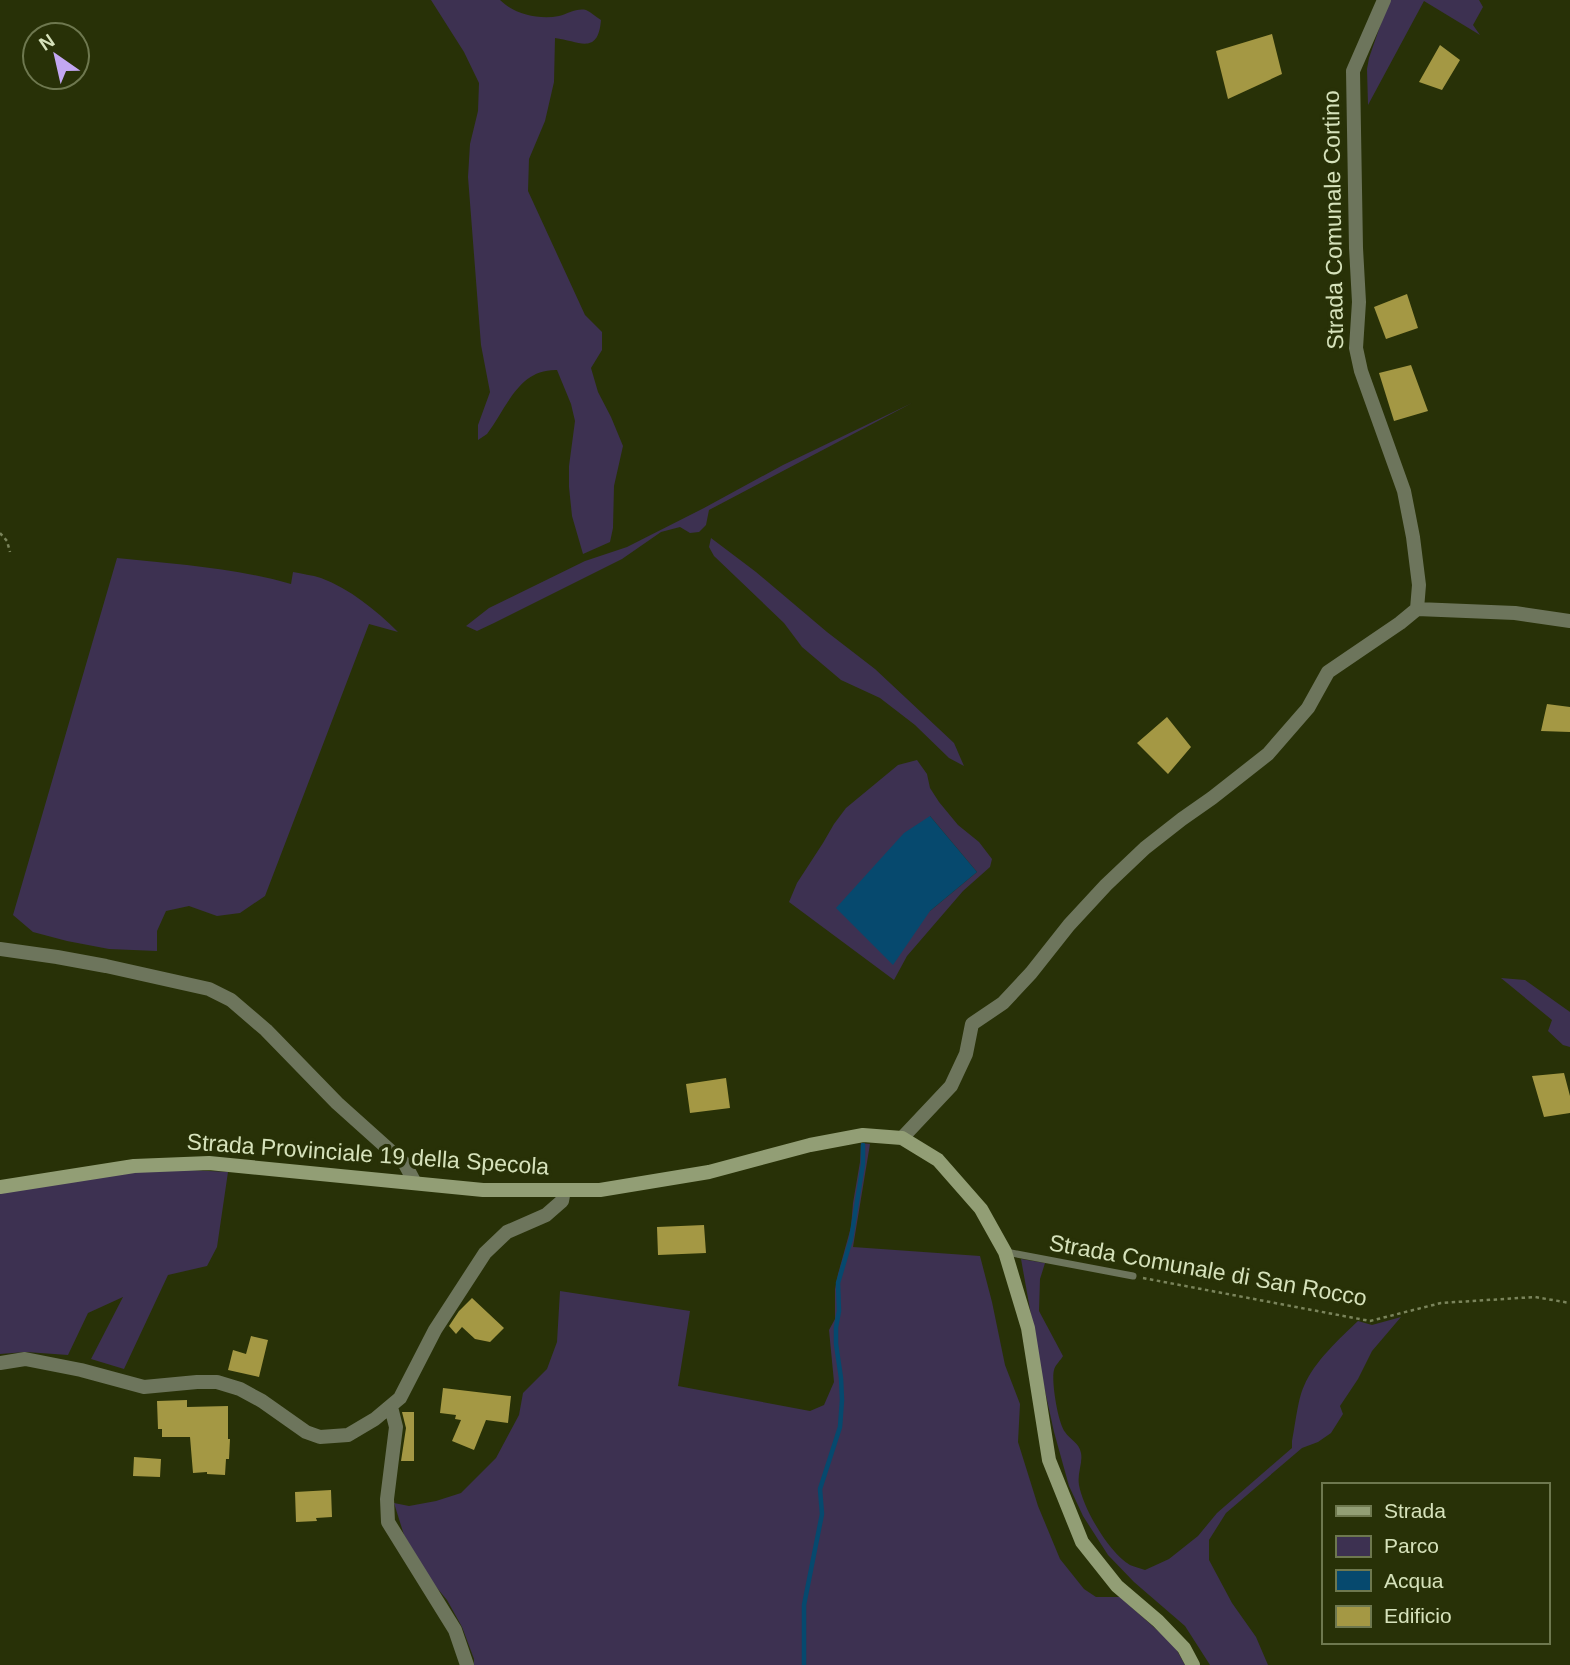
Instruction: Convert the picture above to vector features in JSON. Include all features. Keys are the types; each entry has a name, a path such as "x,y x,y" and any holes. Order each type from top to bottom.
{"main road":[{"name":"Strada Provinciale 19 della Specola","path":"0,1187 134,1166 209,1163 483,1189 600,1190 709,1172 863,1135 902,1138 938,1160 981,1209 1005,1252 1028,1328 1049,1460 1082,1542 1117,1586 1184,1648 1194,1665"}],"street":[{"name":"Strada Comunale Cortino","path":"1384,0 1353,71 1359,302 1356,348 1361,371 1404,491 1419,585 1417,609"},
{"path":"902,1138 951,1086 967,1054 972,1024 1003,1003 1069,925 1145,848 1268,754 1308,708 1328,672 1400,624 1417,609 1515,613 1570,621"},
{"path":"0,948 106,966 209,989 231,1000 266,1030 337,1103 405,1164 415,1183"},
{"path":"0,1363 25,1359 81,1370 144,1387 217,1382 240,1389 262,1401 306,1433 320,1437 348,1435 375,1419 400,1398 435,1330 485,1253 506,1232 546,1215 562,1201 564,1190"},
{"path":"391,1407 396,1427 387,1499 388,1522 455,1630 467,1665"}],"lane":[{"name":"Strada Comunale di San Rocco","path":"1005,1252 1133,1276"}],"path":[{"path":"0,533 7,541 10,552"},
{"name":"Strada Comunale di San Rocco","path":"1133,1276 1370,1321 1441,1303 1535,1297 1570,1303"}],"green space":[{"path":"431,0 500,0 527,15 543,17 586,10 601,20 596,38 586,44 555,38 554,82 545,121 529,159 528,191 585,315 602,332 602,350 591,368 598,392 623,446 614,486 610,542 583,554 572,516 569,487 575,421 557,370 544,371 523,383 487,434 478,440 478,425 490,392 481,345 468,177 470,144 478,111 479,83 464,52"},
{"path":"1389,0 1479,0 1483,7 1473,25 1480,35 1424,1 1368,105 1369,58"},
{"path":"912,403 709,510 706,525 699,532 690,533 680,527 661,532 622,559 494,623 477,631 466,626 489,608 585,561 627,547 783,465"},
{"path":"711,538 875,669 954,743 964,766 949,758 915,725 880,698 841,680 802,647 784,623 714,556 709,547"},
{"path":"117,558 227,570 291,584 293,572 318,577 352,594 398,632 369,624 265,896 240,913 217,916 189,906 166,911 157,931 157,951 109,949 67,941 33,932 13,915"},
{"path":"917,760 927,774 930,788 939,802 992,859 990,867 963,891 907,956 894,980 789,902 797,883 846,808 898,765","holes":["930,816 977,872 930,911"]},
{"path":"1501,978 1525,980 1570,1012 1570,1047 1563,1045 1548,1031 1552,1020"},
{"path":"861,1143 870,1144 853,1247 980,1256 1005,1365 1020,1404 1018,1442 1038,1506 1060,1559 1084,1589 1096,1597 1120,1597 1174,1645 1185,1665 474,1665 462,1627 404,1535 394,1503 409,1506 461,1493 496,1458 519,1415 523,1393 547,1369 557,1342 560,1291 690,1311 678,1386 810,1411 824,1405 834,1382 829,1330 835,1319 835,1289 851,1227"},
{"path":"170,1169 228,1172 217,1247 207,1266 168,1275 124,1369 91,1359 123,1297 88,1313 68,1355 26,1352 0,1354 0,1190 51,1179"},
{"path":"1021,1259 1045,1263 1040,1279 1039,1311 1063,1356 1054,1370 1053,1383 1062,1427 1080,1449 1081,1495 1098,1529 1114,1551 1130,1565 1145,1570 1169,1559 1198,1536 1217,1513 1292,1448 1300,1398 1308,1377 1343,1335 1358,1321 1372,1325 1401,1317 1372,1351 1340,1406 1343,1414 1331,1433 1302,1448 1226,1513 1209,1540 1209,1560 1232,1603 1256,1637 1268,1665 1210,1665 1185,1626 1134,1582 1108,1555 1083,1516 1069,1486 1054,1432"}],"water":[{"path":"930,816 977,872 930,911 893,965 836,908 904,833"}],"building":[{"path":"1272,34 1282,74 1228,99 1216,51"},
{"path":"1440,45 1460,60 1442,90 1419,82"},
{"path":"1407,294 1418,328 1386,339 1374,307"},
{"path":"1411,365 1428,411 1394,421 1379,373"},
{"path":"1547,704 1570,707 1570,732 1541,731"},
{"path":"1167,717 1191,747 1168,774 1137,743"},
{"path":"1564,1073 1570,1096 1570,1113 1544,1117 1532,1076"},
{"path":"726,1078 730,1108 690,1113 686,1084"},
{"path":"704,1225 706,1253 658,1255 657,1227"},
{"path":"472,1298 504,1328 490,1342 475,1339 462,1327 456,1334 449,1326"},
{"path":"251,1336 268,1340 259,1377 228,1370 233,1350 246,1354"},
{"path":"443,1388 511,1396 508,1423 486,1420 474,1450 452,1441 461,1420 455,1419 456,1415 440,1413"},
{"path":"187,1400 187,1407 228,1406 230,1439 225,1475 193,1473 190,1437 162,1437 162,1429 158,1429 157,1401"},
{"path":"402,1412 414,1412 414,1461 401,1461 406,1428"},
{"path":"134,1457 161,1459 160,1477 133,1476"},
{"path":"331,1490 332,1517 296,1522 295,1492"}],"waterway":[{"path":"804,1665 804,1605 822,1514 820,1489 840,1427 841,1378 836,1344 838,1283 851,1239 863,1164 863,1145"}]}
